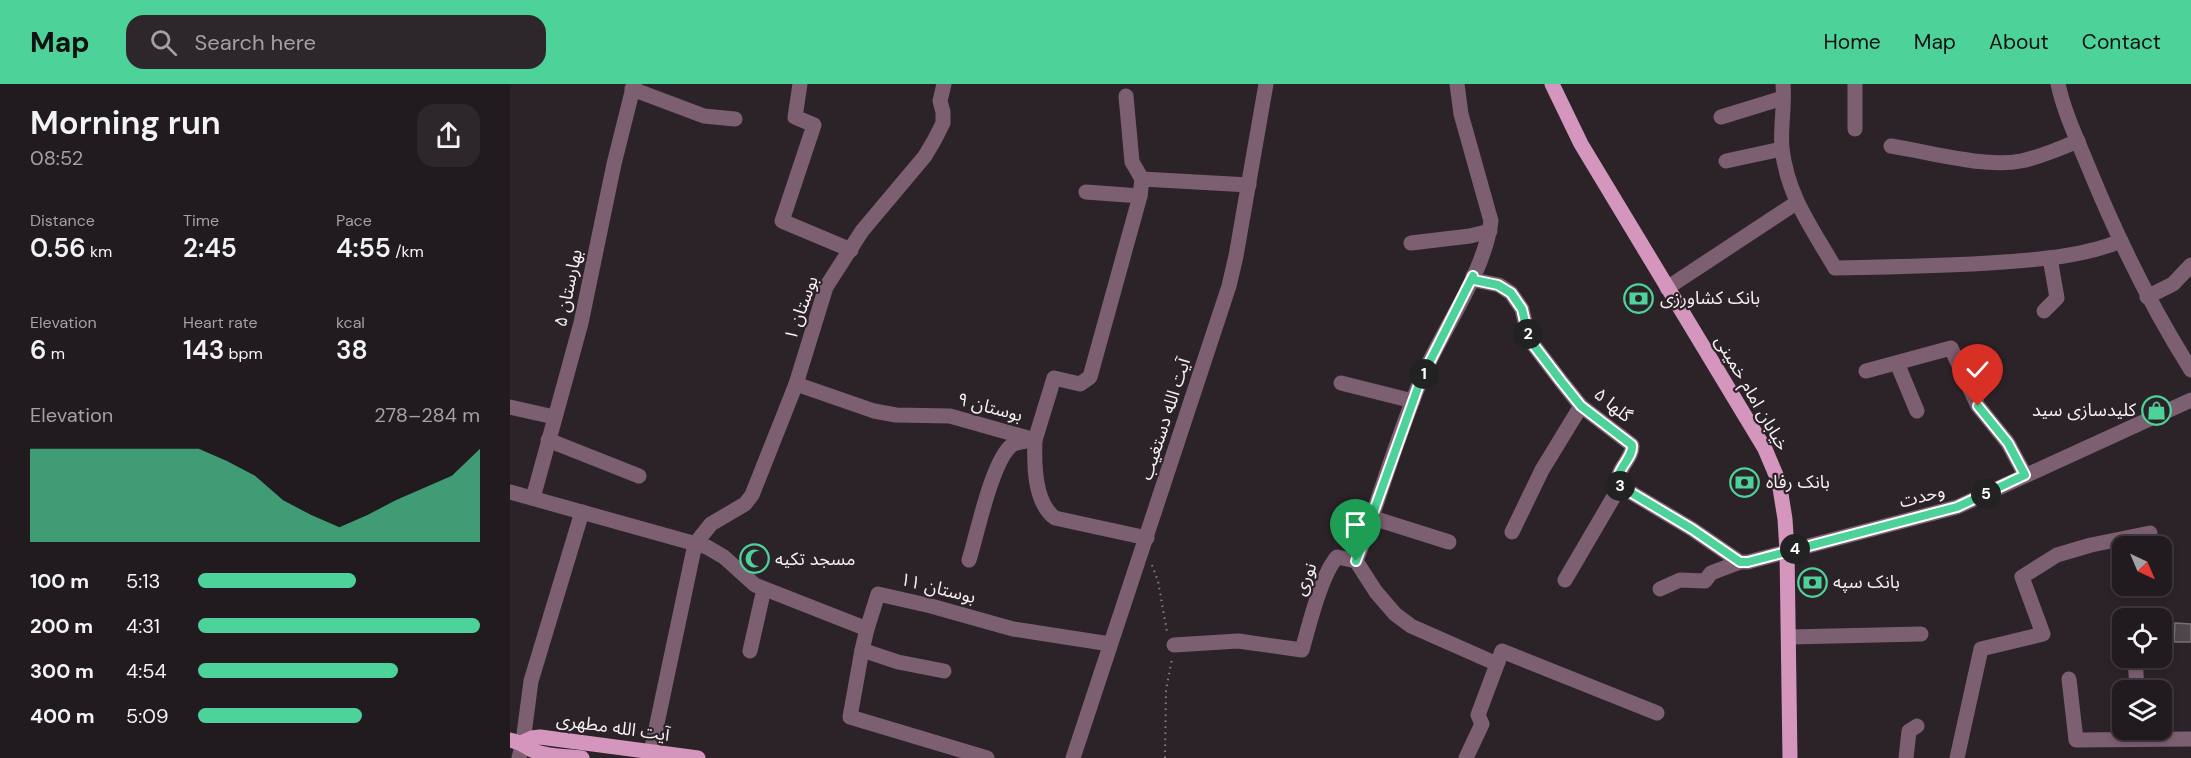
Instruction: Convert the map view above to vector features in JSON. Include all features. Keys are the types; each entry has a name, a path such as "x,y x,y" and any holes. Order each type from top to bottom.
{"main road":[{"name":"خیابان امام خمینی","path":"1552,84 1574,130 1765,449 1779,482 1785,519 1790,758"},
{"name":"آیت الله مطهری","path":"517,741 540,737 698,758"},
{"name":"آیت الله مطهری","path":"517,741 540,753 582,758"}],"street":[{"path":"800,84 795,117 814,125 782,221 851,250"},
{"name":"بوستان ۱","path":"695,544 711,524 749,500 796,384 826,287 862,231 925,156 935,139 943,123 944,112 940,101 944,84"},
{"name":"آیت الله دستغیب","path":"1073,758 1229,286 1266,84"},
{"path":"1457,84 1461,114 1491,221 1490,231 1483,255 1421,379 1356,561 1376,592 1395,614 1411,626 1658,713"},
{"path":"1855,84 1855,129"},
{"path":"2058,84 2078,141 2147,297 2191,370"},
{"path":"633,87 704,116 735,119"},
{"name":"بهارستان ۵","path":"532,498 581,323 614,164 633,87"},
{"path":"1721,117 1783,91 1782,149 1787,176 1796,203 1835,268 1959,265 2050,258 2092,251 2121,241"},
{"path":"969,560 990,488 1002,461 1013,445 1035,440 1054,378 1080,384 1090,376 1140,196 1142,179 1132,162 1126,96"},
{"path":"1891,146 1984,162 2018,162 2037,158 2078,141"},
{"path":"1726,161 1782,149"},
{"path":"1142,179 1249,185"},
{"path":"1086,192 1140,196"},
{"path":"1667,288 1796,203"},
{"path":"1411,243 1470,236 1490,231"},
{"path":"2044,310 2056,298 2050,258"},
{"path":"2147,297 2173,284 2191,265"},
{"name":"گلها ۵","path":"1473,276 1474,280 1498,285 1511,293 1518,301 1525,318 1529,339 1581,406 1632,445 1633,449 1619,474 1620,486"},
{"path":"1866,371 1951,348 1978,406 2008,443 2025,475"},
{"path":"1897,363 1917,411"},
{"path":"1341,383 1413,402"},
{"name":"بوستان ۹","path":"796,384 874,411 896,415 950,416 1035,440 1038,487 1048,513 1055,518 1147,538"},
{"name":"وحدت","path":"1786,551 1957,507 2191,400"},
{"path":"1512,532 1542,470 1581,406"},
{"path":"510,407 554,417"},
{"path":"548,440 639,476"},
{"path":"1565,580 1620,486 1692,529 1740,562"},
{"path":"510,492 708,547 716,551 749,581 764,589 867,629 850,717 987,758"},
{"path":"519,758 517,741 531,681 582,512"},
{"path":"1373,518 1449,542"},
{"path":"1957,758 1981,649 2043,634 2022,577 2057,555 2091,545 2150,533"},
{"path":"651,752 695,544"},
{"path":"1660,589 1680,580 1705,581 1711,573 1740,562 1786,551"},
{"name":"نوری","path":"1174,645 1238,641 1302,650 1311,619 1334,560 1342,556 1356,561"},
{"path":"750,651 764,589"},
{"name":"بوستان ۱۱","path":"867,629 878,594 1013,629 1110,644"},
{"path":"1789,637 1921,634"},
{"path":"862,650 898,662 944,672"},
{"path":"1466,758 1482,724 1478,715 1500,657"},
{"path":"2069,679 2076,740 2112,737"},
{"path":"1906,758 1909,730 1917,726"},
{"path":"2172,738 2191,739"}],"building":[{"path":"2175,623 2191,624 2191,642 2174,642"}],"place":[{"name":"بانک کشاورزی","path":"1639,298"},
{"name":"کلیدسازی سید","path":"2157,410"},
{"name":"بانک رفاه","path":"1745,482"},
{"name":"مسجد تکیه","path":"754,559"},
{"name":"بانک سپه","path":"1812,582"}],"route":[{"path":"1356,561 1421,379 1473,276 1474,280 1498,285 1511,293 1522,309 1529,339 1561,381 1581,406 1632,445 1633,449 1619,474 1620,486 1656,506 1740,562 1748,562 1957,507 2025,475 2008,443 1978,406"}]}
